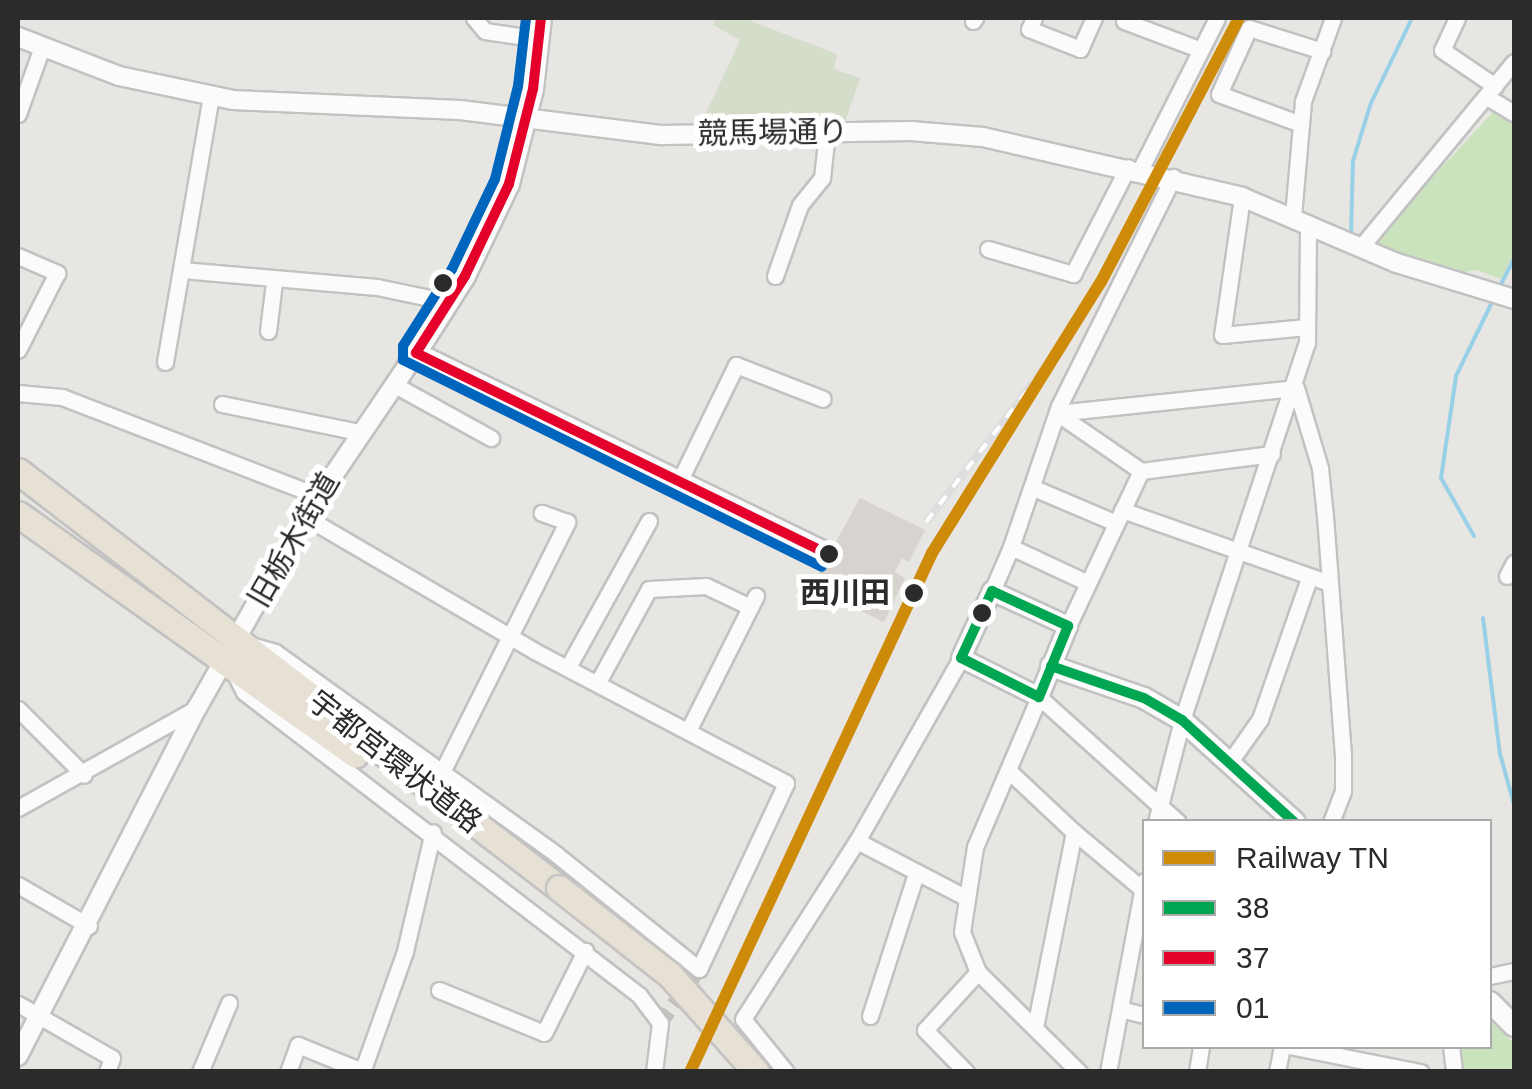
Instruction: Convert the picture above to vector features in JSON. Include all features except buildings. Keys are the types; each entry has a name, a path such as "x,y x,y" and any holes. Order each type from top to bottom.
{"highway":[{"name":"宇都宮環状道路","path":"18,471 232,650 555,895 670,975 756,1072"},
{"name":"宇都宮環状道路","path":"18,514 232,650"},
{"name":"宇都宮環状道路","path":"555,895 660,988 734,1072"}],"main road":[{"name":"旧栃木街道","path":"416,353 500,208 527,117 540,28"},
{"path":"416,353 829,554"},
{"path":"1051,666 1144,698 1182,720 1291,819"},
{"path":"1492,1004 1514,1026"}],"street":[{"path":"474,18 485,31 540,28"},
{"path":"1034,18 1030,29 1080,49 1094,18"},
{"path":"988,249 1073,274 1217,18"},
{"path":"1157,819 1182,720 1296,388 1308,327 1300,220 1301,124 1333,18"},
{"path":"1457,18 1442,50 1514,112"},
{"path":"1124,21 1201,50"},
{"path":"1301,124 1219,94 1248,28 1322,51"},
{"name":"競馬場通り","path":"18,37 119,76 211,96 527,117 662,135 944,132 1134,169 1242,197 1360,248 1503,296"},
{"path":"18,114 42,47"},
{"path":"1360,248 1514,62"},
{"path":"166,362 211,96"},
{"path":"775,276 800,205 822,178 827,132"},
{"path":"786,1072 743,1019 857,840 961,658 1036,489 1057,413 1173,178"},
{"path":"1242,197 1222,336 1308,327"},
{"path":"18,256 57,273 18,350"},
{"path":"182,270 274,282 378,287 449,302"},
{"path":"268,331 274,282"},
{"name":"旧栃木街道","path":"18,1056 89,926 197,708 305,517 358,432 416,353"},
{"path":"680,480 736,365 823,399"},
{"path":"393,384 491,438"},
{"path":"1057,413 1296,388"},
{"path":"1296,388 1320,468 1342,756 1343,791 1332,819"},
{"path":"18,393 62,397 318,496"},
{"path":"222,404 358,432"},
{"path":"1057,413 1141,471 1272,454"},
{"path":"1075,1070 978,972 962,932 975,847 1010,772 1068,626 1141,471"},
{"path":"1036,489 1326,582"},
{"path":"442,772 567,522 542,513"},
{"path":"305,517 512,638 690,727 786,783 699,969 442,772 275,652 232,650 244,692 433,832 639,995 660,1023 654,1072"},
{"path":"568,667 649,521"},
{"path":"1011,547 1088,583"},
{"path":"1229,762 1260,720 1309,578"},
{"path":"598,682 649,589 706,586 753,601 690,727"},
{"path":"992,591 1068,626"},
{"path":"961,658 1038,697 1175,819"},
{"path":"18,806 84,774 197,708"},
{"path":"18,710 84,774"},
{"path":"1010,772 1074,832 1142,884"},
{"path":"288,1072 298,1045 362,1071 405,951 433,832"},
{"path":"1034,1028 1074,832"},
{"path":"857,840 966,898"},
{"path":"870,1016 916,874"},
{"path":"18,885 89,926"},
{"path":"1108,1072 1142,896"},
{"path":"440,990 544,1034 585,951"},
{"path":"966,1072 924,1030 978,972"},
{"path":"200,1072 229,1002"},
{"path":"18,1004 112,1058 107,1072"},
{"path":"1120,1009 1142,1014"},
{"path":"1303,1049 1420,1072"}],"green space":[{"path":"716,18 743,18 837,54 834,69 860,78 845,122 700,126 740,40 713,25"},
{"path":"1495,110 1514,123 1514,254 1501,279 1477,270 1451,274 1380,247 1378,236"},
{"path":"1492,1023 1514,1043 1514,1071 1454,1071 1452,1049 1492,1049"}],"shaded area":[{"path":"860,498 925,530 909,562 902,558 895,572 905,578 884,622 811,587"}],"waterway":[{"path":"1351,235 1353,161 1371,103 1412,18"},
{"path":"1498,290 1514,259"},
{"path":"1474,536 1441,478 1456,376 1494,298"},
{"path":"1483,618 1500,754 1514,804"}],"tunnel":[{"path":"660,1023 699,969"}],"railway":[{"path":"926,522 1060,348"}],"rail line":[{"name":"TN","path":"690,1072 932,553 1101,282 1239,18"}],"transit line":[{"name":"01","path":"526,18 518,86 495,179 452,269 403,346 403,360 822,567"},
{"name":"37","path":"541,18 533,89 509,184 465,276 416,353 829,554"},
{"name":"38","path":"992,591 1068,626 1039,697 961,658 992,591"},
{"name":"38","path":"1051,666 1144,698 1182,720 1291,819"}],"place":[{"name":"西川田","path":"914,593"}]}
